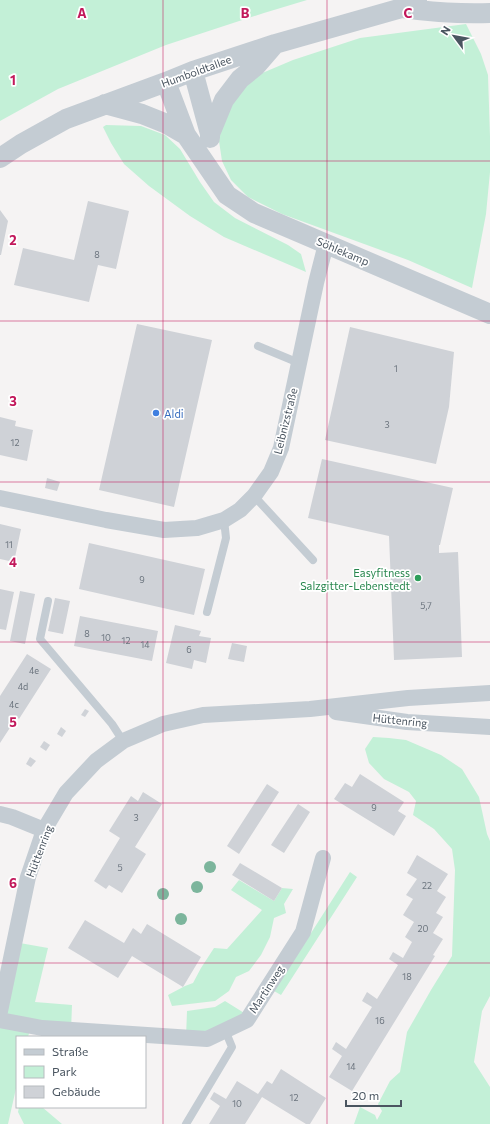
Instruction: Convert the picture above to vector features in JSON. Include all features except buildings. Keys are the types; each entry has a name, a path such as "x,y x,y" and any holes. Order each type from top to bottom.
{"street":[{"name":"Humboldtallee","path":"0,158 21,144 66,119 105,104 193,71 274,44 409,4 428,11 462,14 490,13"},
{"path":"210,134 224,100 240,79 256,66 274,44"},
{"path":"193,71 210,134 210,170"},
{"name":"Söhlekamp","path":"166,82 186,135 227,195 254,213 490,314"},
{"path":"105,104 142,114 167,124 186,135"},
{"name":"Leibnizstraße","path":"0,498 106,520 164,530 197,528 224,520 240,510 254,496 271,472 280,448 326,244"},
{"name":"Hüttenring","path":"0,1011 28,877 44,830 66,793 96,761 123,741 163,724 203,715 310,709 408,698 490,693"},
{"name":"Hüttenring","path":"310,709 407,722 490,727"},
{"path":"0,814 12,817 44,830"},
{"name":"Martinweg","path":"0,1020 42,1028 207,1039 247,1020 303,932 323,858"}],"lane":[{"path":"258,346 299,363"},
{"path":"254,496 313,560"},
{"path":"207,612 226,538 224,520"},
{"path":"48,601 40,639 112,724 123,741"},
{"path":"186,1124 232,1047 225,1030"}],"green space":[{"path":"0,0 307,0 166,45 58,89 0,121"},
{"path":"466,24 481,54 488,75 490,137 490,172 486,214 472,288 408,260 282,214 248,197 231,180 222,161 219,141 223,119 236,95 260,74 293,60 360,38"},
{"path":"106,125 141,126 165,135 180,149 214,202 235,218 288,245 301,254 306,272 224,237 190,216 149,186 124,164 103,127"},
{"path":"373,737 406,740 441,755 462,769 479,797 487,834 490,841 490,996 482,1011 474,1062 490,1087 490,1124 354,1124 360,1107 375,1115 377,1120 382,1111 378,1104 390,1081 400,1072 407,1032 452,956 455,870 452,849 434,829 413,815 416,801 409,792 384,779 369,763 365,749"},
{"path":"350,872 357,877 281,995 274,991"},
{"path":"239,880 274,901 282,888 293,889 284,904 286,913 274,918 270,937 261,955 249,971 236,977 229,991 215,1001 172,1006 168,995 193,983 214,948 227,949 262,910 231,890"},
{"path":"14,942 48,948 35,1002 72,1005 71,1031 31,1026 28,1036 16,1036 16,1088 8,1124 0,1124 0,1011"},
{"path":"225,1001 249,1016 186,1038 187,1011 215,1007"},
{"path":"19,1108 43,1108 62,1124 24,1124 18,1112"}],"place":[{"name":"Aldi","path":"156,413"},
{"name":"Easyfitness Salzgitter-Lebenstedt","path":"418,578"}]}
